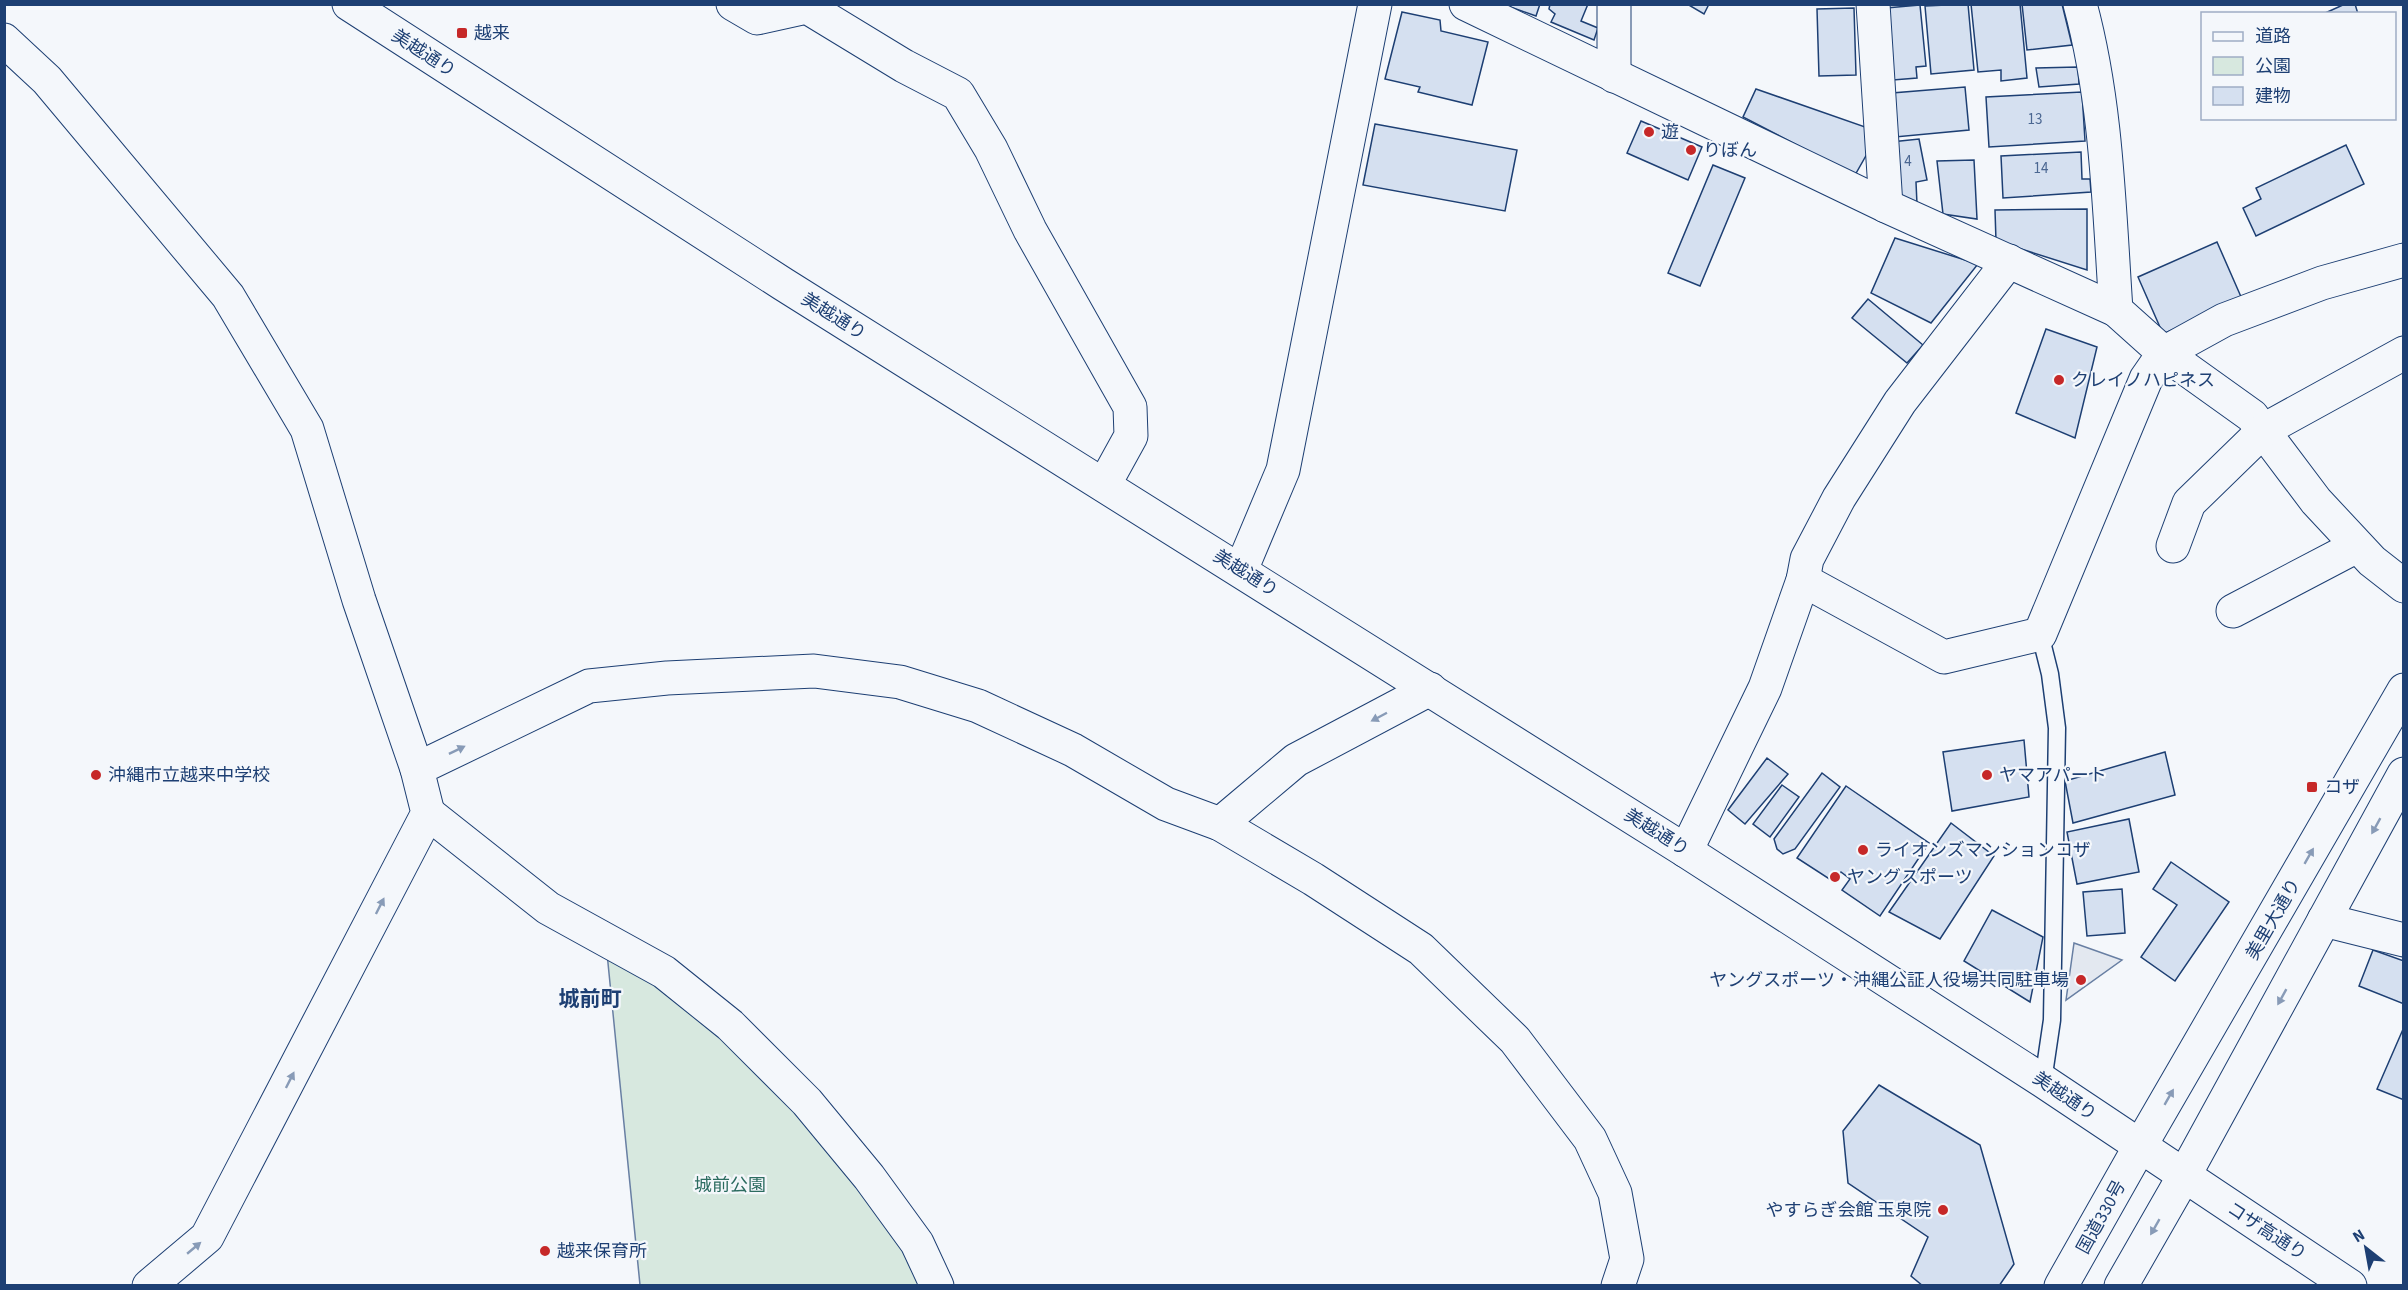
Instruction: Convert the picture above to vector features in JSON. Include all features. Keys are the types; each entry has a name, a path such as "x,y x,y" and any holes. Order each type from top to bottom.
{"main road":[{"name":"美越通り","path":"349,4 783,284 1686,851 2043,1081 2139,1148 2184,1176"},
{"path":"733,4 757,18 807,7 904,66 958,94 991,149 1030,230 1130,407 1131,436 1104,485"},
{"path":"1241,570 1283,470 1375,4"},
{"path":"1466,4 1886,206 2116,310 2164,353 2252,416 2316,501 2372,561 2403,586"},
{"path":"1614,4 1614,76"},
{"path":"1873,4 1886,206"},
{"path":"2080,4 2093,51 2107,171 2116,310"},
{"path":"4,40 47,80 228,296 307,429 359,600 417,769 428,813 548,908 664,972 730,1024 807,1102 869,1178 917,1243 937,1286"},
{"path":"1803,580 1944,657 2040,634 2146,378 2164,353 2235,316 2322,283 2403,260"},
{"path":"1686,851 1765,688 1803,580 1807,558 1839,498 1900,402 2009,261"},
{"path":"2173,546 2189,503 2264,430 2403,353"},
{"path":"2233,611 2357,546"},
{"path":"417,769 590,686 667,678 814,671 900,682 978,706 1073,750 1166,804 1220,824 1313,879 1421,949 1515,1040 1590,1138 1615,1193 1627,1259 1618,1286"},
{"path":"1220,824 1296,760 1430,689"},
{"name":"美里大通り","path":"2139,1148 2403,690"},
{"path":"2121,1286 2184,1176 2403,774"},
{"path":"150,1286 207,1237 428,813"},
{"path":"2324,920 2403,940"},
{"name":"国道330号","path":"2061,1286 2139,1148"},
{"name":"コザ高通り","path":"2184,1176 2350,1286"}],"lane":[{"path":"2040,634 2050,674 2057,728 2052,1020 2043,1081"}],"green space":[{"name":"城前公園","path":"607,953 654,979 696,1011 734,1045 805,1121 932,1285 640,1285"}],"shaded area":[{"name":"ヤングスポーツ・沖縄公証人役場共同駐車場","path":"2074,943 2122,960 2066,1000"}],"building":[{"path":"1502,4 1540,4 1536,16"},
{"path":"1550,4 1588,4 1581,21 1598,28 1594,40 1551,22 1555,14 1549,9"},
{"path":"1687,4 1709,4 1704,14"},
{"path":"1968,4 1974,70 1931,74 1925,6"},
{"path":"1971,4 2020,4 2027,78 2001,81 2001,70 1978,72"},
{"path":"2022,4 2062,4 2072,45 2027,50"},
{"path":"2345,4 2355,4 2357,12 2327,12"},
{"path":"1920,5 1926,66 1916,67 1917,78 1893,80 1886,8"},
{"path":"1854,8 1856,75 1819,76 1817,9"},
{"path":"1402,12 1440,20 1441,31 1488,42 1472,105 1418,92 1420,87 1385,79"},
{"path":"2078,67 2079,84 2039,87 2036,68"},
{"path":"1965,87 1969,130 1895,137 1892,93"},
{"path":"1756,89 1871,129 1876,138 1855,175 1743,117"},
{"path":"2082,92 2085,141 1989,147 1986,97"},
{"path":"1641,121 1702,147 1688,180 1627,153"},
{"path":"1375,124 1517,150 1505,211 1363,185"},
{"path":"1919,139 1927,180 1916,182 1917,204 1897,195 1891,142"},
{"path":"2346,145 2364,184 2256,236 2243,208 2261,199 2256,188"},
{"path":"2081,152 2082,179 2090,179 2091,192 2003,198 2001,156"},
{"path":"1974,160 1977,219 1943,214 1937,161"},
{"path":"1713,165 1745,178 1700,286 1668,273"},
{"path":"2087,209 2087,270 1996,241 1995,210"},
{"path":"1895,238 1978,264 1931,323 1871,293"},
{"path":"2217,242 2242,299 2163,334 2138,277"},
{"path":"1868,299 1923,345 1907,363 1852,318"},
{"name":"クレイノハピネス","path":"2046,329 2097,347 2075,438 2016,413"},
{"name":"ヤマアパート","path":"2024,740 2029,797 1952,811 1943,752"},
{"path":"2165,752 2175,795 2073,823 2065,781"},
{"path":"1767,758 1788,774 1745,824 1728,810"},
{"path":"1822,773 1840,787 1795,849 1783,854 1777,849 1774,839"},
{"path":"1782,785 1799,797 1770,837 1753,824"},
{"name":"ライオンズマンションコザ","path":"1846,786 1929,843 1880,916 1842,890 1850,879 1841,872 1834,882 1797,858"},
{"path":"2129,819 2139,872 2077,884 2067,832"},
{"path":"1951,823 1994,856 1940,939 1889,912"},
{"path":"2171,862 2229,902 2175,981 2141,957 2177,905 2153,889"},
{"path":"2122,889 2125,933 2087,936 2083,892"},
{"path":"1992,910 2043,937 2030,1002 1964,961"},
{"path":"2373,950 2404,961 2404,1004 2359,986"},
{"path":"2404,1027 2404,1100 2377,1089"},
{"name":"やすらぎ会館 玉泉院","path":"1879,1085 1980,1145 2014,1264 1999,1286 1923,1286 1911,1276 1928,1237 1848,1183 1843,1131"}],"place":[{"name":"越来","path":"462,33"},
{"name":"遊","path":"1649,132"},
{"name":"りぼん","path":"1691,150"},
{"name":"クレイノハピネス","path":"2059,380"},
{"name":"沖縄市立越来中学校","path":"96,775"},
{"name":"ヤマアパート","path":"1987,775"},
{"name":"コザ","path":"2312,787"},
{"name":"ライオンズマンションコザ","path":"1863,850"},
{"name":"ヤングスポーツ","path":"1835,877"},
{"name":"ヤングスポーツ・沖縄公証人役場共同駐車場","path":"2081,980"},
{"name":"やすらぎ会館 玉泉院","path":"1943,1210"},
{"name":"越来保育所","path":"545,1251"}],"district":[{"name":"城前町","path":"590,999"}]}
